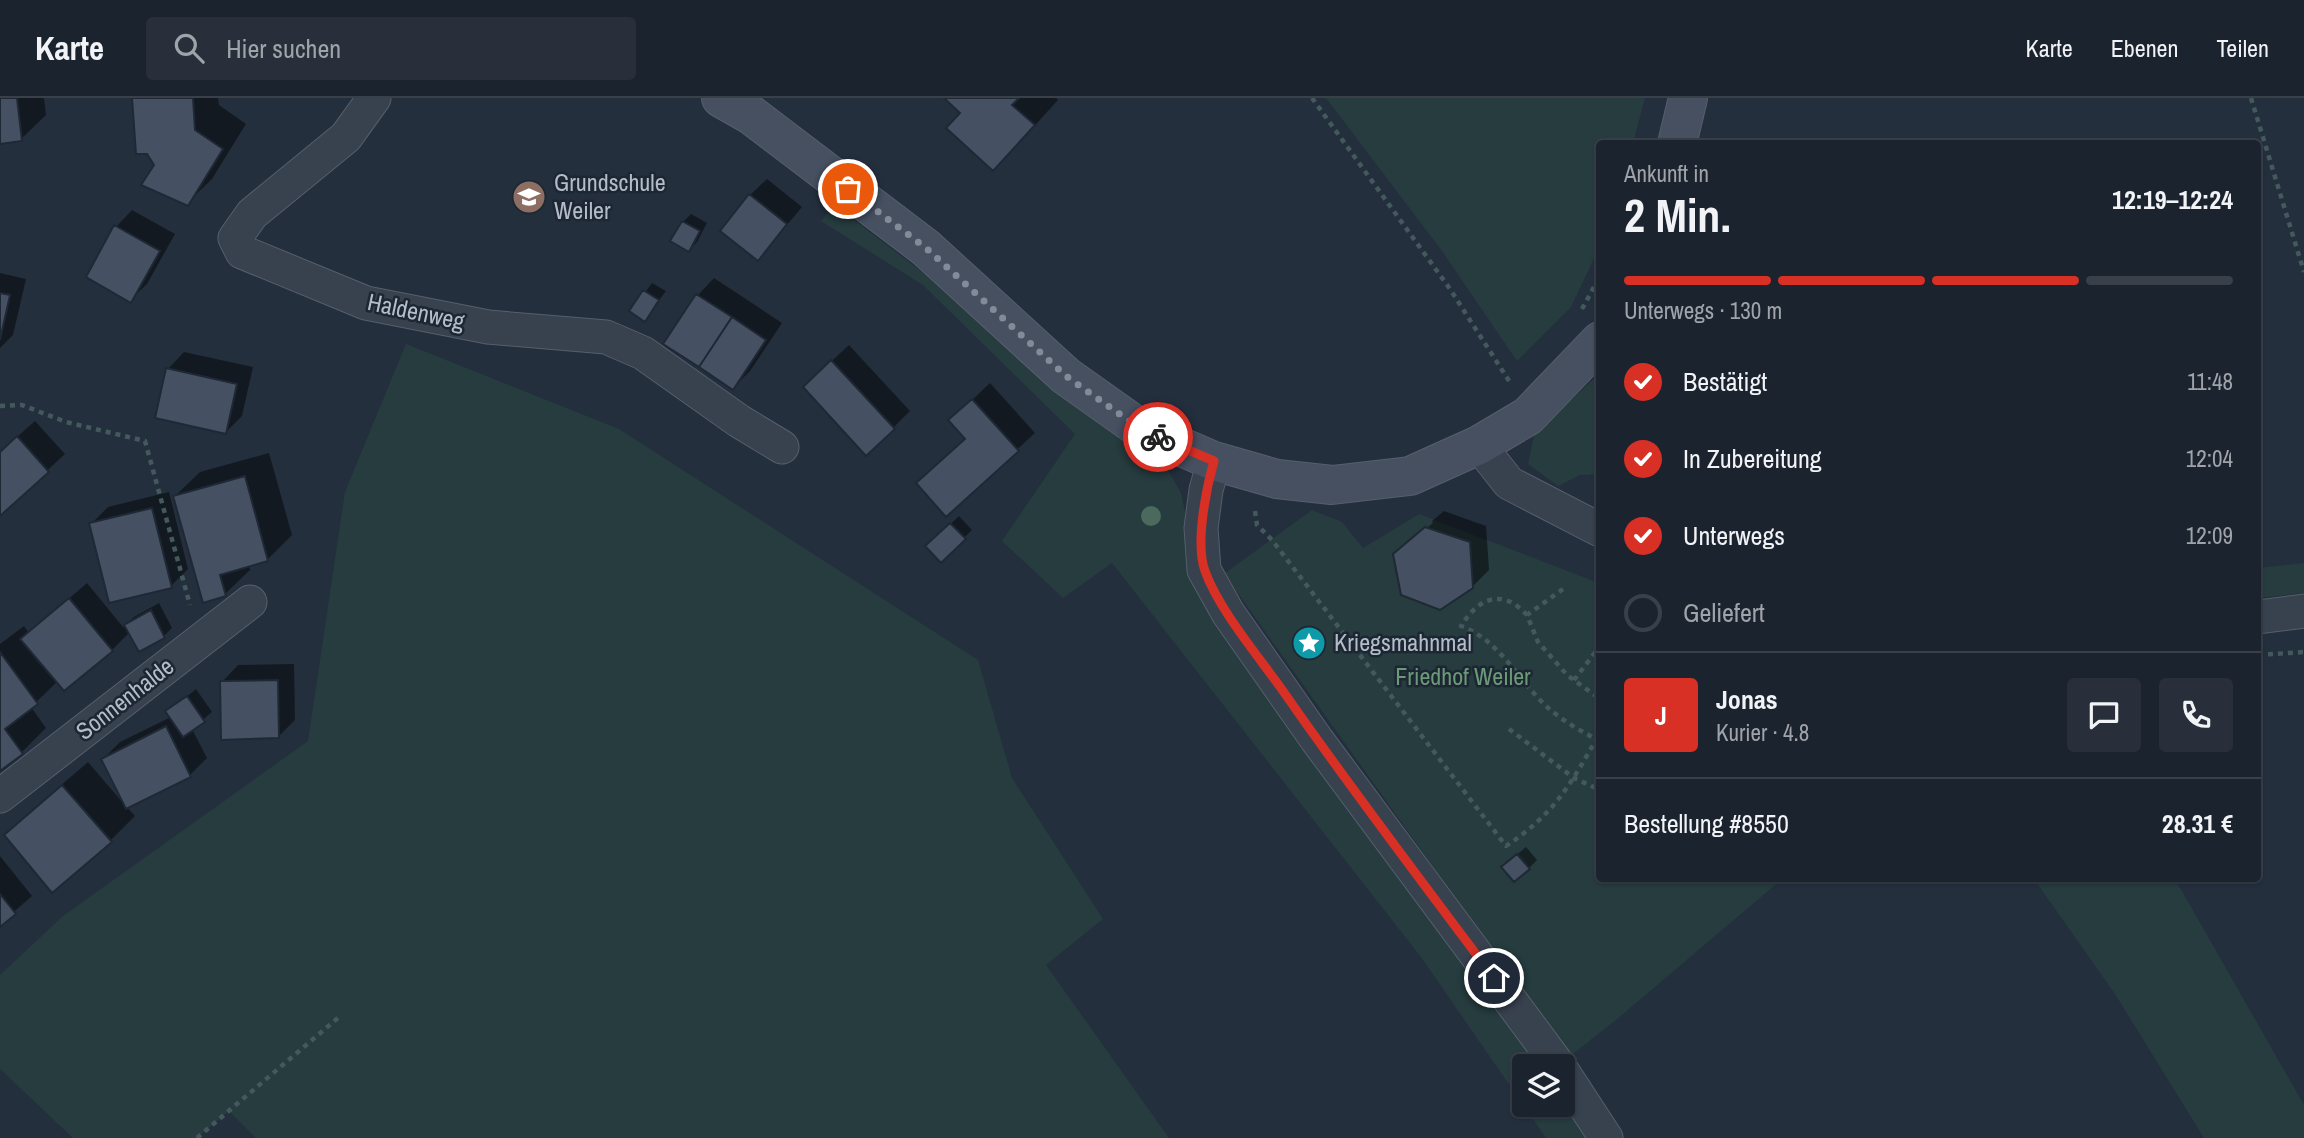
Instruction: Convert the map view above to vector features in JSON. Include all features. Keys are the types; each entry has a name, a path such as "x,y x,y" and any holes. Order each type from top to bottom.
{"street":[{"name":"Haldenweg","path":"374,98 346,137 252,214 235,238 242,252 366,303 488,327 606,337 643,353 739,422 782,447"},
{"path":"721,98 751,115 926,248 1066,376 1142,430 1214,461 1277,479 1332,485 1410,476 1479,445 1514,397 1588,329"},
{"path":"1678,140 1688,98"},
{"path":"1479,445 1509,483 1596,528"},
{"path":"1214,461 1206,490 1201,528 1204,570 1227,613 1317,740 1550,1054"},
{"name":"Sonnenhalde","path":"0,796 250,602"},
{"path":"2261,617 2304,611"},
{"path":"1575,1090 1606,1138"}],"path":[{"path":"1312,98 1450,289 1514,397"},
{"path":"2251,98 2304,272"},
{"path":"1588,329 1596,294"},
{"path":"1514,397 1521,374"},
{"path":"0,406 22,405 65,422 145,441 184,589 203,638"},
{"path":"1251,471 1257,525 1272,540 1506,846 1552,809 1574,778 1596,739 1571,726 1544,704 1489,641 1476,631 1461,626 1471,610 1492,599 1510,601 1527,615 1538,642 1574,680 1596,696"},
{"path":"1527,615 1563,589"},
{"path":"1574,680 1596,651"},
{"path":"2261,655 2304,652"},
{"path":"1509,729 1574,778 1596,788"},
{"path":"197,1138 339,1017"}],"green space":[{"path":"1326,98 1645,98 1634,140 1596,140 1596,254 1571,307 1517,361 1442,251"},
{"path":"834,205 974,311 1091,414 1164,463 1181,493 1204,601 1550,1054 1512,1054 1512,1089 1421,957 1112,563 1063,598 1002,541 1075,434 923,285 821,221"},
{"path":"406,344 619,429 978,660 1012,778 1103,919 1046,965 1169,1138 256,1138 229,1111 197,1138 73,1138 0,1069 0,975 63,916 308,741 345,492"},
{"path":"1596,377 1596,474 1580,475 1558,486 1528,464 1534,435"},
{"name":"Friedhof Weiler","path":"1312,510 1342,522 1363,548 1419,514 1596,582 1596,882 1778,882 1616,1020 1573,1054 1567,1054 1224,574"},
{"path":"2304,563 2304,593 2261,598 2261,568"},
{"path":"2036,882 2177,882 2304,1105 2304,1138 2204,1138 2115,994"},
{"path":"1575,1090 1606,1138 1546,1138 1531,1117 1575,1117"}],"building":[{"path":"0,98 17,98 22,141 0,144"},
{"path":"132,98 193,98 195,130 223,149 188,206 141,185 154,165 147,154 136,154"},
{"path":"944,98 1019,98 1012,105 1035,125 993,171 946,128 960,113"},
{"path":"749,194 787,224 758,261 720,231"},
{"path":"682,221 700,231 689,252 670,241"},
{"path":"114,225 160,251 131,303 86,277"},
{"path":"643,290 659,300 645,322 629,311"},
{"path":"0,293 10,295 0,340"},
{"path":"696,294 732,317 699,367 663,344"},
{"path":"732,317 766,340 733,390 699,367"},
{"path":"831,360 895,429 866,456 803,387"},
{"path":"166,368 237,384 226,434 155,418"},
{"path":"972,399 1019,451 946,517 916,483 965,439 948,420"},
{"path":"17,436 49,472 0,516 0,452"},
{"path":"245,476 268,561 220,575 226,596 203,603 173,496"},
{"path":"152,508 172,588 109,603 89,523"},
{"path":"950,523 966,539 941,563 925,546"},
{"path":"1425,527 1470,542 1473,588 1440,610 1401,595 1393,554"},
{"path":"69,598 113,651 64,691 20,639"},
{"path":"151,610 165,638 139,652 124,625"},
{"path":"0,652 38,704 5,729 23,754 0,771"},
{"path":"278,680 279,738 221,740 220,681"},
{"path":"187,696 205,722 183,737 165,711"},
{"path":"166,726 191,777 126,809 101,759"},
{"path":"62,785 112,842 52,893 4,835"},
{"path":"1517,854 1530,869 1514,882 1501,867"},
{"path":"0,894 16,914 0,927"}],"way so far":[{"path":"848,189 926,248 1066,376 1142,430 1158,437"}],"place":[{"name":"Grundschule Weiler","path":"529,197"},
{"name":"Kriegsmahnmal","path":"1309,643"}],"route":[{"path":"1158,437 1214,461 1206,490 1201,528 1204,570 1227,613 1317,740 1494,978"}]}
